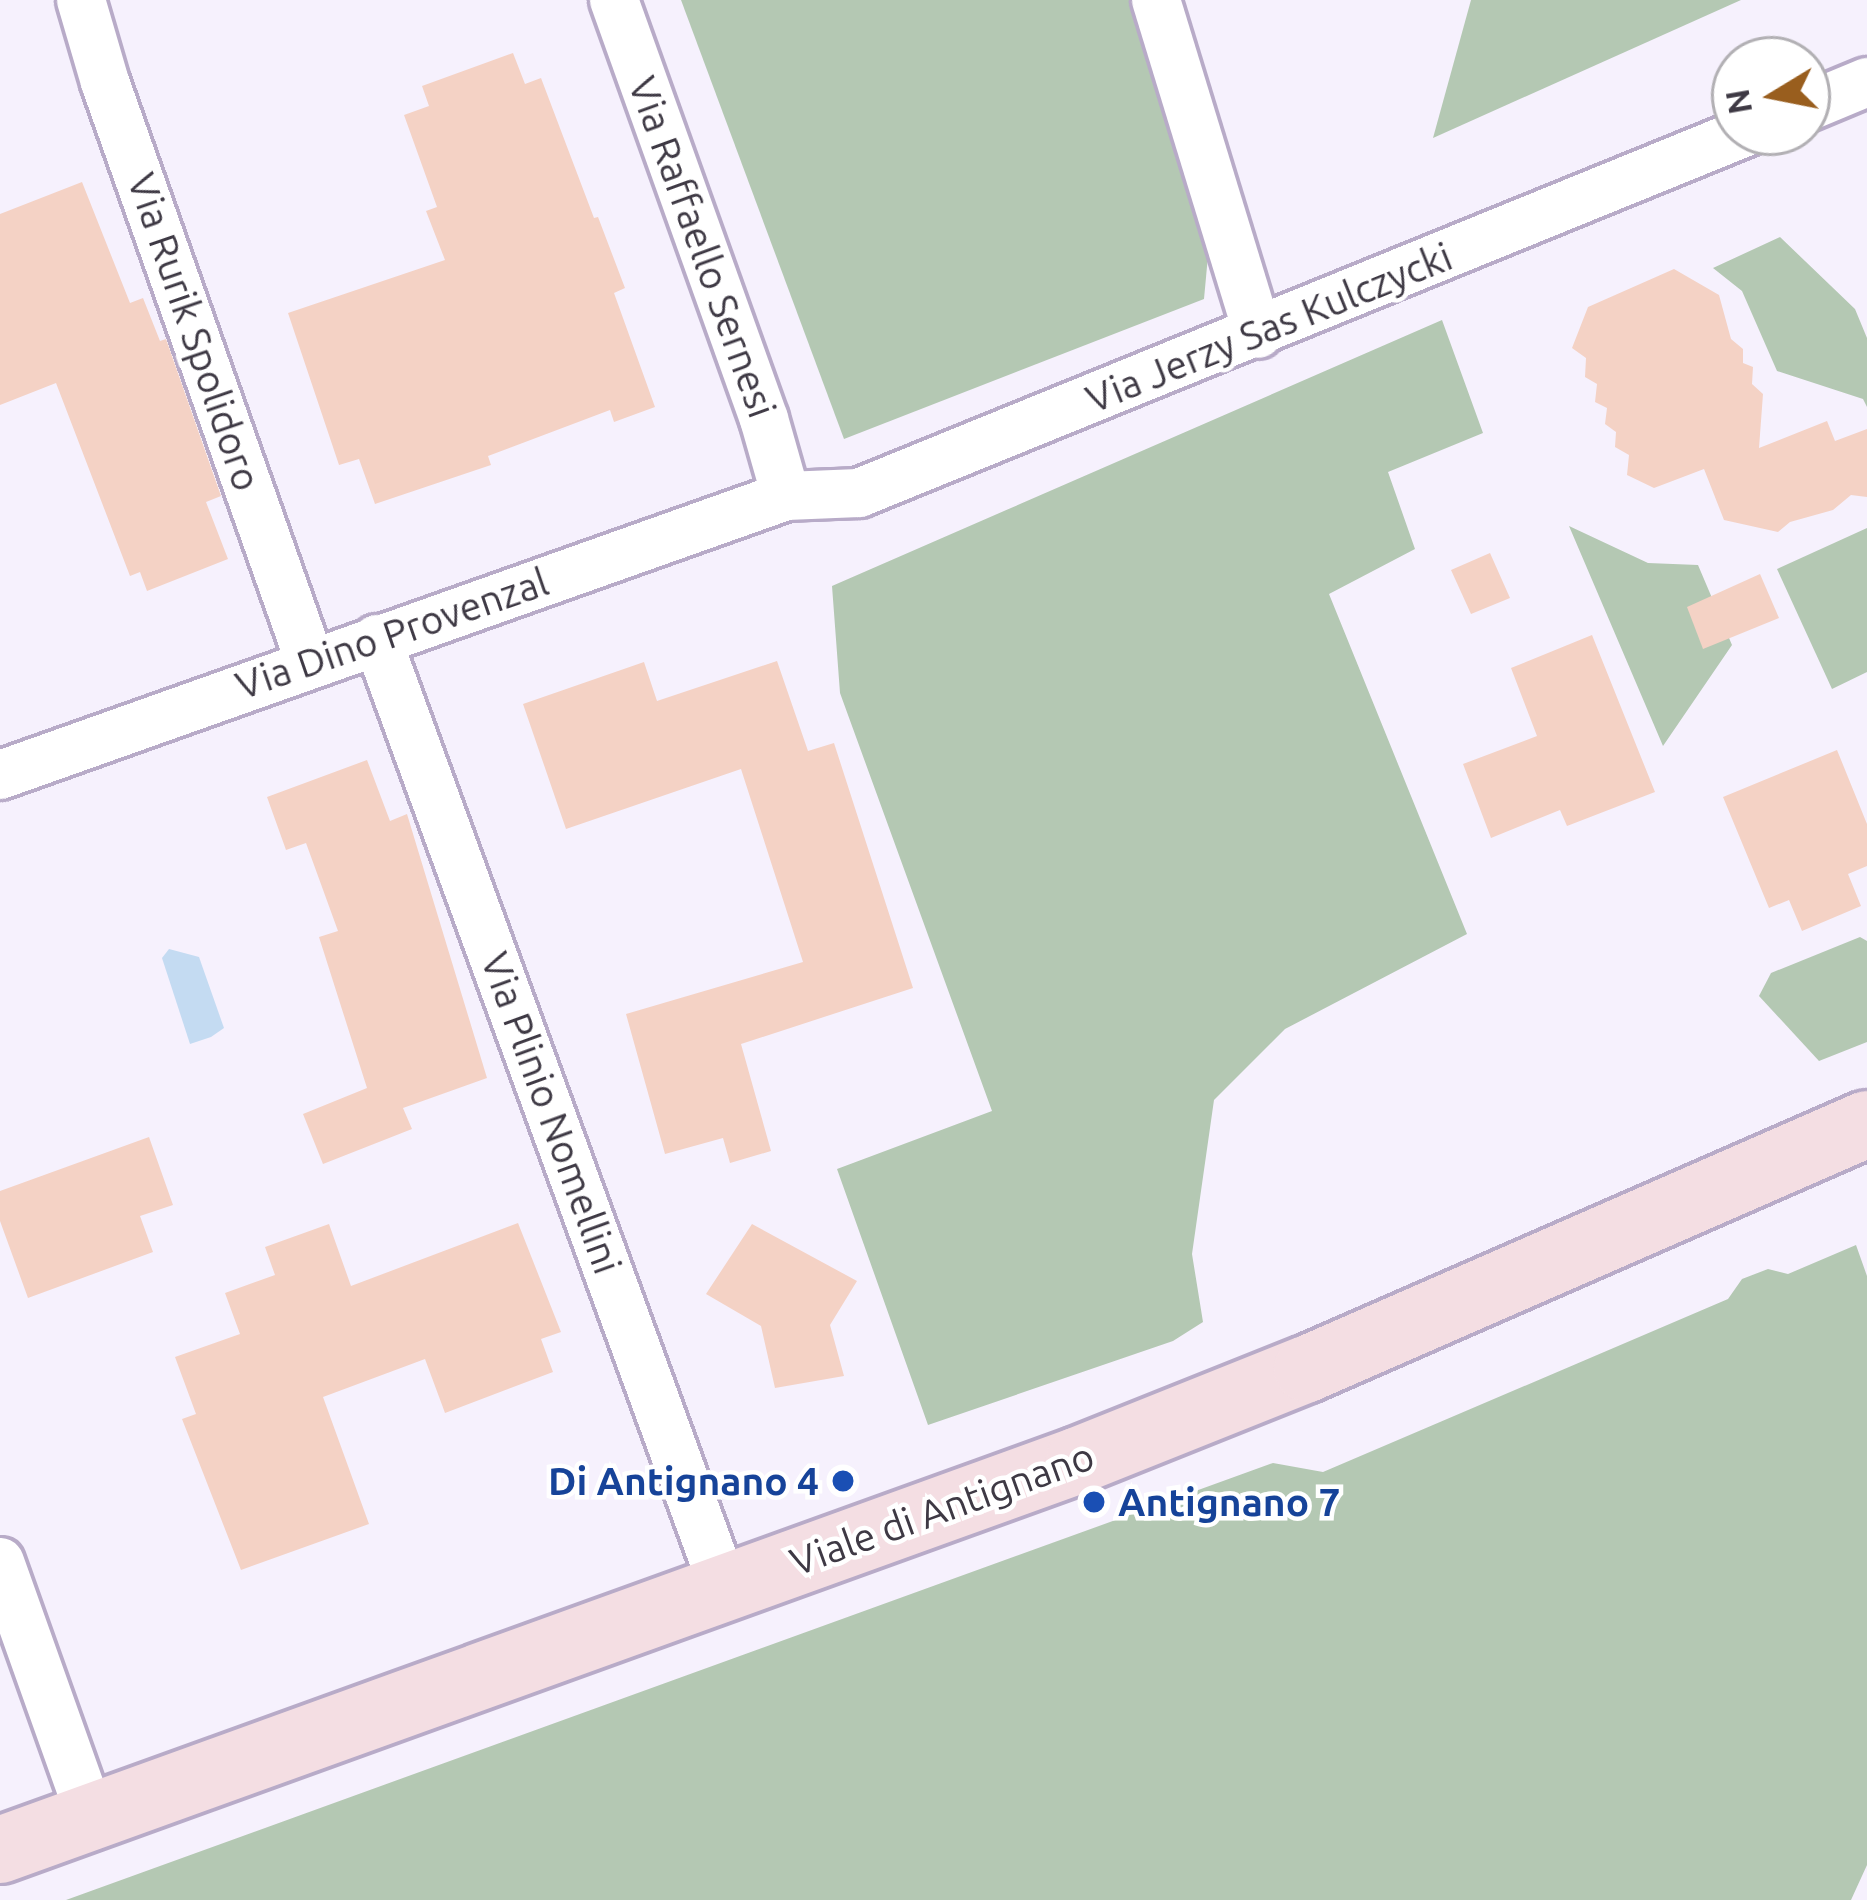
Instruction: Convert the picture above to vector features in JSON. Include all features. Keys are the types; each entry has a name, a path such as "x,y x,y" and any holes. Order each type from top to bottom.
{"main road":[{"name":"Viale di Antignano","path":"0,1850 1079,1460 1307,1369 1867,1124"}],"street":[{"name":"Via Rurik Spolidoro","path":"81,0 105,82 310,662"},
{"name":"Via Raffaello Sernesi","path":"614,0 764,419 786,496"},
{"path":"1156,0 1258,334"},
{"path":"1831,97 1867,82"},
{"name":"Via Jerzy Sas Kulczycki","path":"786,496 859,493 1711,146"},
{"name":"Via Dino Provenzal","path":"0,775 786,496"},
{"name":"Via Plinio Nomellini","path":"377,639 724,1588"},
{"path":"0,1562 91,1818"}],"green space":[{"path":"681,0 1139,0 1209,245 1204,299 844,439"},
{"path":"1471,0 1741,0 1433,138"},
{"path":"1780,237 1855,309 1867,338 1867,407 1863,399 1777,371 1742,291 1713,268"},
{"path":"1442,320 1483,433 1388,472 1415,549 1329,594 1467,934 1285,1029 1214,1100 1192,1254 1203,1322 1173,1341 928,1425 837,1169 992,1111 840,693 832,586"},
{"path":"1569,526 1648,563 1698,565 1732,645 1663,746"},
{"path":"1867,528 1867,672 1832,689 1777,569"},
{"path":"1860,937 1867,941 1867,1042 1819,1061 1759,996 1771,973"},
{"path":"1856,1245 1867,1276 1867,1865 1851,1900 66,1900 1273,1463 1323,1472 1728,1299 1742,1279 1768,1269 1788,1274"}],"water":[{"path":"169,949 199,957 224,1028 211,1037 190,1044 162,958"}],"building":[{"path":"513,53 525,84 541,78 594,218 598,217 625,288 614,293 655,407 614,422 610,410 488,456 491,465 375,504 359,459 339,465 288,313 445,260 426,211 437,207 404,115 429,106 422,86"},
{"path":"82,182 130,303 143,298 160,341 166,339 221,496 206,502 228,559 147,591 140,572 130,576 56,383 0,405 0,214"},
{"path":"1674,269 1719,295 1731,339 1743,349 1743,363 1753,367 1752,384 1763,394 1759,448 1827,421 1835,441 1867,429 1867,497 1851,495 1833,510 1790,522 1778,532 1724,520 1704,469 1654,488 1627,475 1629,455 1615,447 1616,432 1605,424 1607,408 1595,402 1597,384 1585,377 1586,358 1572,348 1588,307"},
{"path":"1490,553 1510,598 1471,614 1451,570"},
{"path":"1760,574 1779,618 1703,649 1687,607"},
{"path":"1592,635 1655,792 1567,826 1560,810 1491,838 1463,764 1537,736 1511,668"},
{"path":"777,661 808,751 834,743 913,988 741,1044 771,1151 730,1163 723,1138 665,1154 626,1014 803,962 741,769 566,829 523,704 644,662 657,701"},
{"path":"1837,750 1867,824 1867,866 1848,874 1861,906 1802,931 1789,900 1769,908 1723,797"},
{"path":"367,760 390,821 407,814 487,1078 403,1108 412,1129 323,1164 303,1114 367,1088 319,937 338,931 306,843 286,850 267,797"},
{"path":"149,1137 173,1205 140,1216 153,1252 28,1298 0,1221 0,1191"},
{"path":"518,1223 561,1332 541,1339 553,1372 445,1413 425,1359 323,1397 369,1524 241,1570 182,1419 196,1414 175,1357 240,1334 225,1293 275,1275 265,1247 329,1224 351,1286"},
{"path":"752,1224 857,1281 830,1325 844,1376 775,1388 761,1326 706,1294"}],"place":[{"name":"Di Antignano 4","path":"843,1481"},
{"name":"Antignano 7","path":"1094,1502"}]}
